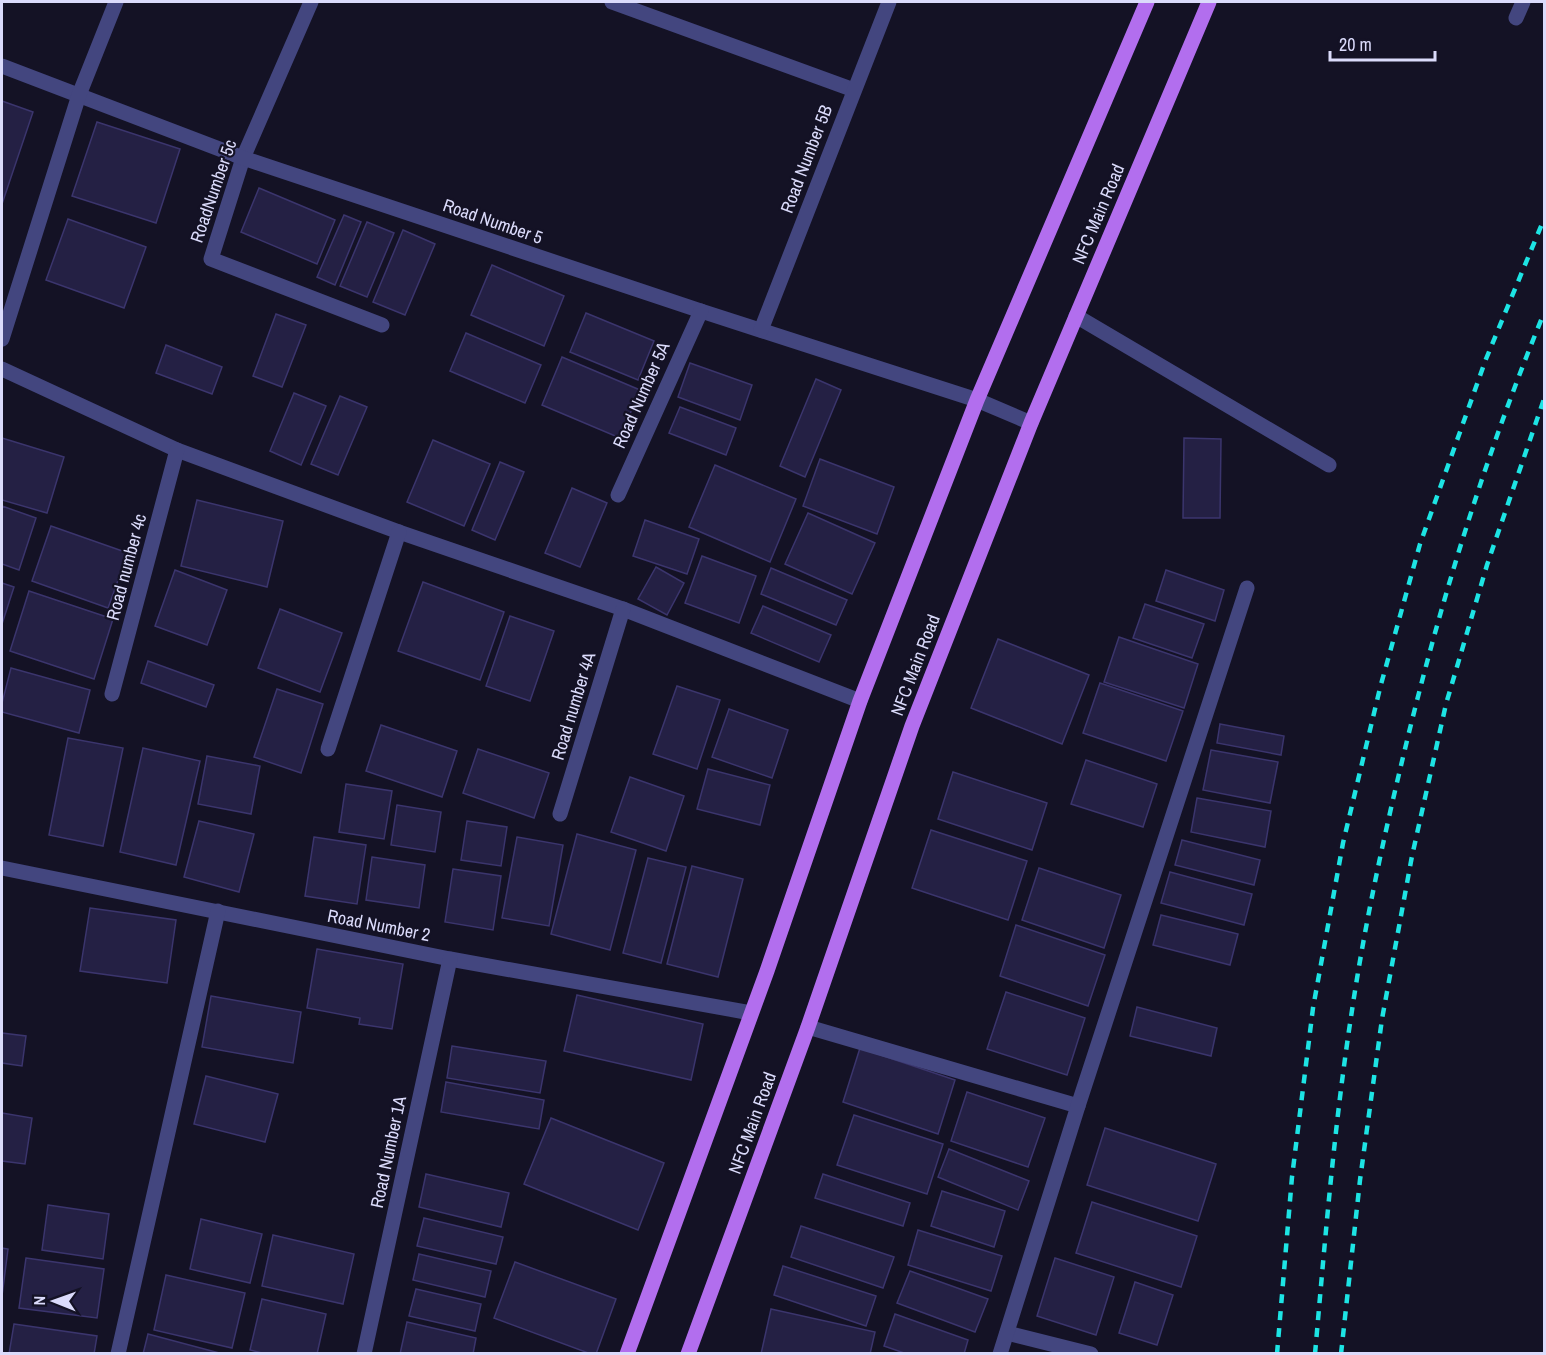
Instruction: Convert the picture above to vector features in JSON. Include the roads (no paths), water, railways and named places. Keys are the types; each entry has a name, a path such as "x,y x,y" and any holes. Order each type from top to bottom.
{"main road":[{"name":"NFC Main Road","path":"627,1353 751,1013 860,701 977,400 1147,2"},
{"name":"NFC Main Road","path":"688,1353 808,1027 912,726 1031,423 1209,2"}],"street":[{"path":"2,339 79,95 116,2"},
{"name":"RoadNumber 5c","path":"311,2 243,158 211,259 382,325"},
{"path":"612,2 854,90"},
{"name":"Road Number 5B","path":"761,330 889,2"},
{"path":"1516,18 1523,2"},
{"name":"Road Number 5","path":"2,66 243,158 701,311 977,400 1031,423"},
{"name":"Road Number 5A","path":"618,495 701,311"},
{"path":"1076,316 1329,465"},
{"path":"2,369 177,450 399,532 623,609 860,701"},
{"name":"Road number 4c","path":"112,694 177,450"},
{"path":"328,749 399,532"},
{"path":"1000,1353 1247,588"},
{"name":"Road number 4A","path":"560,814 623,609"},
{"name":"Road Number 2","path":"2,868 450,959 751,1013"},
{"path":"118,1353 218,911"},
{"name":"Road Number 1A","path":"364,1353 450,959"},
{"path":"808,1027 1078,1106"},
{"path":"1007,1333 1091,1353"}],"railway":[{"path":"1277,1354 1292,1177 1313,1008 1343,843 1380,688 1420,544 1486,359 1544,219"},
{"path":"1315,1354 1330,1185 1345,1059 1356,984 1381,851 1418,697 1465,530 1502,421 1544,313"},
{"path":"1341,1354 1360,1180 1382,1019 1412,856 1446,704 1487,565 1544,399"}]}
